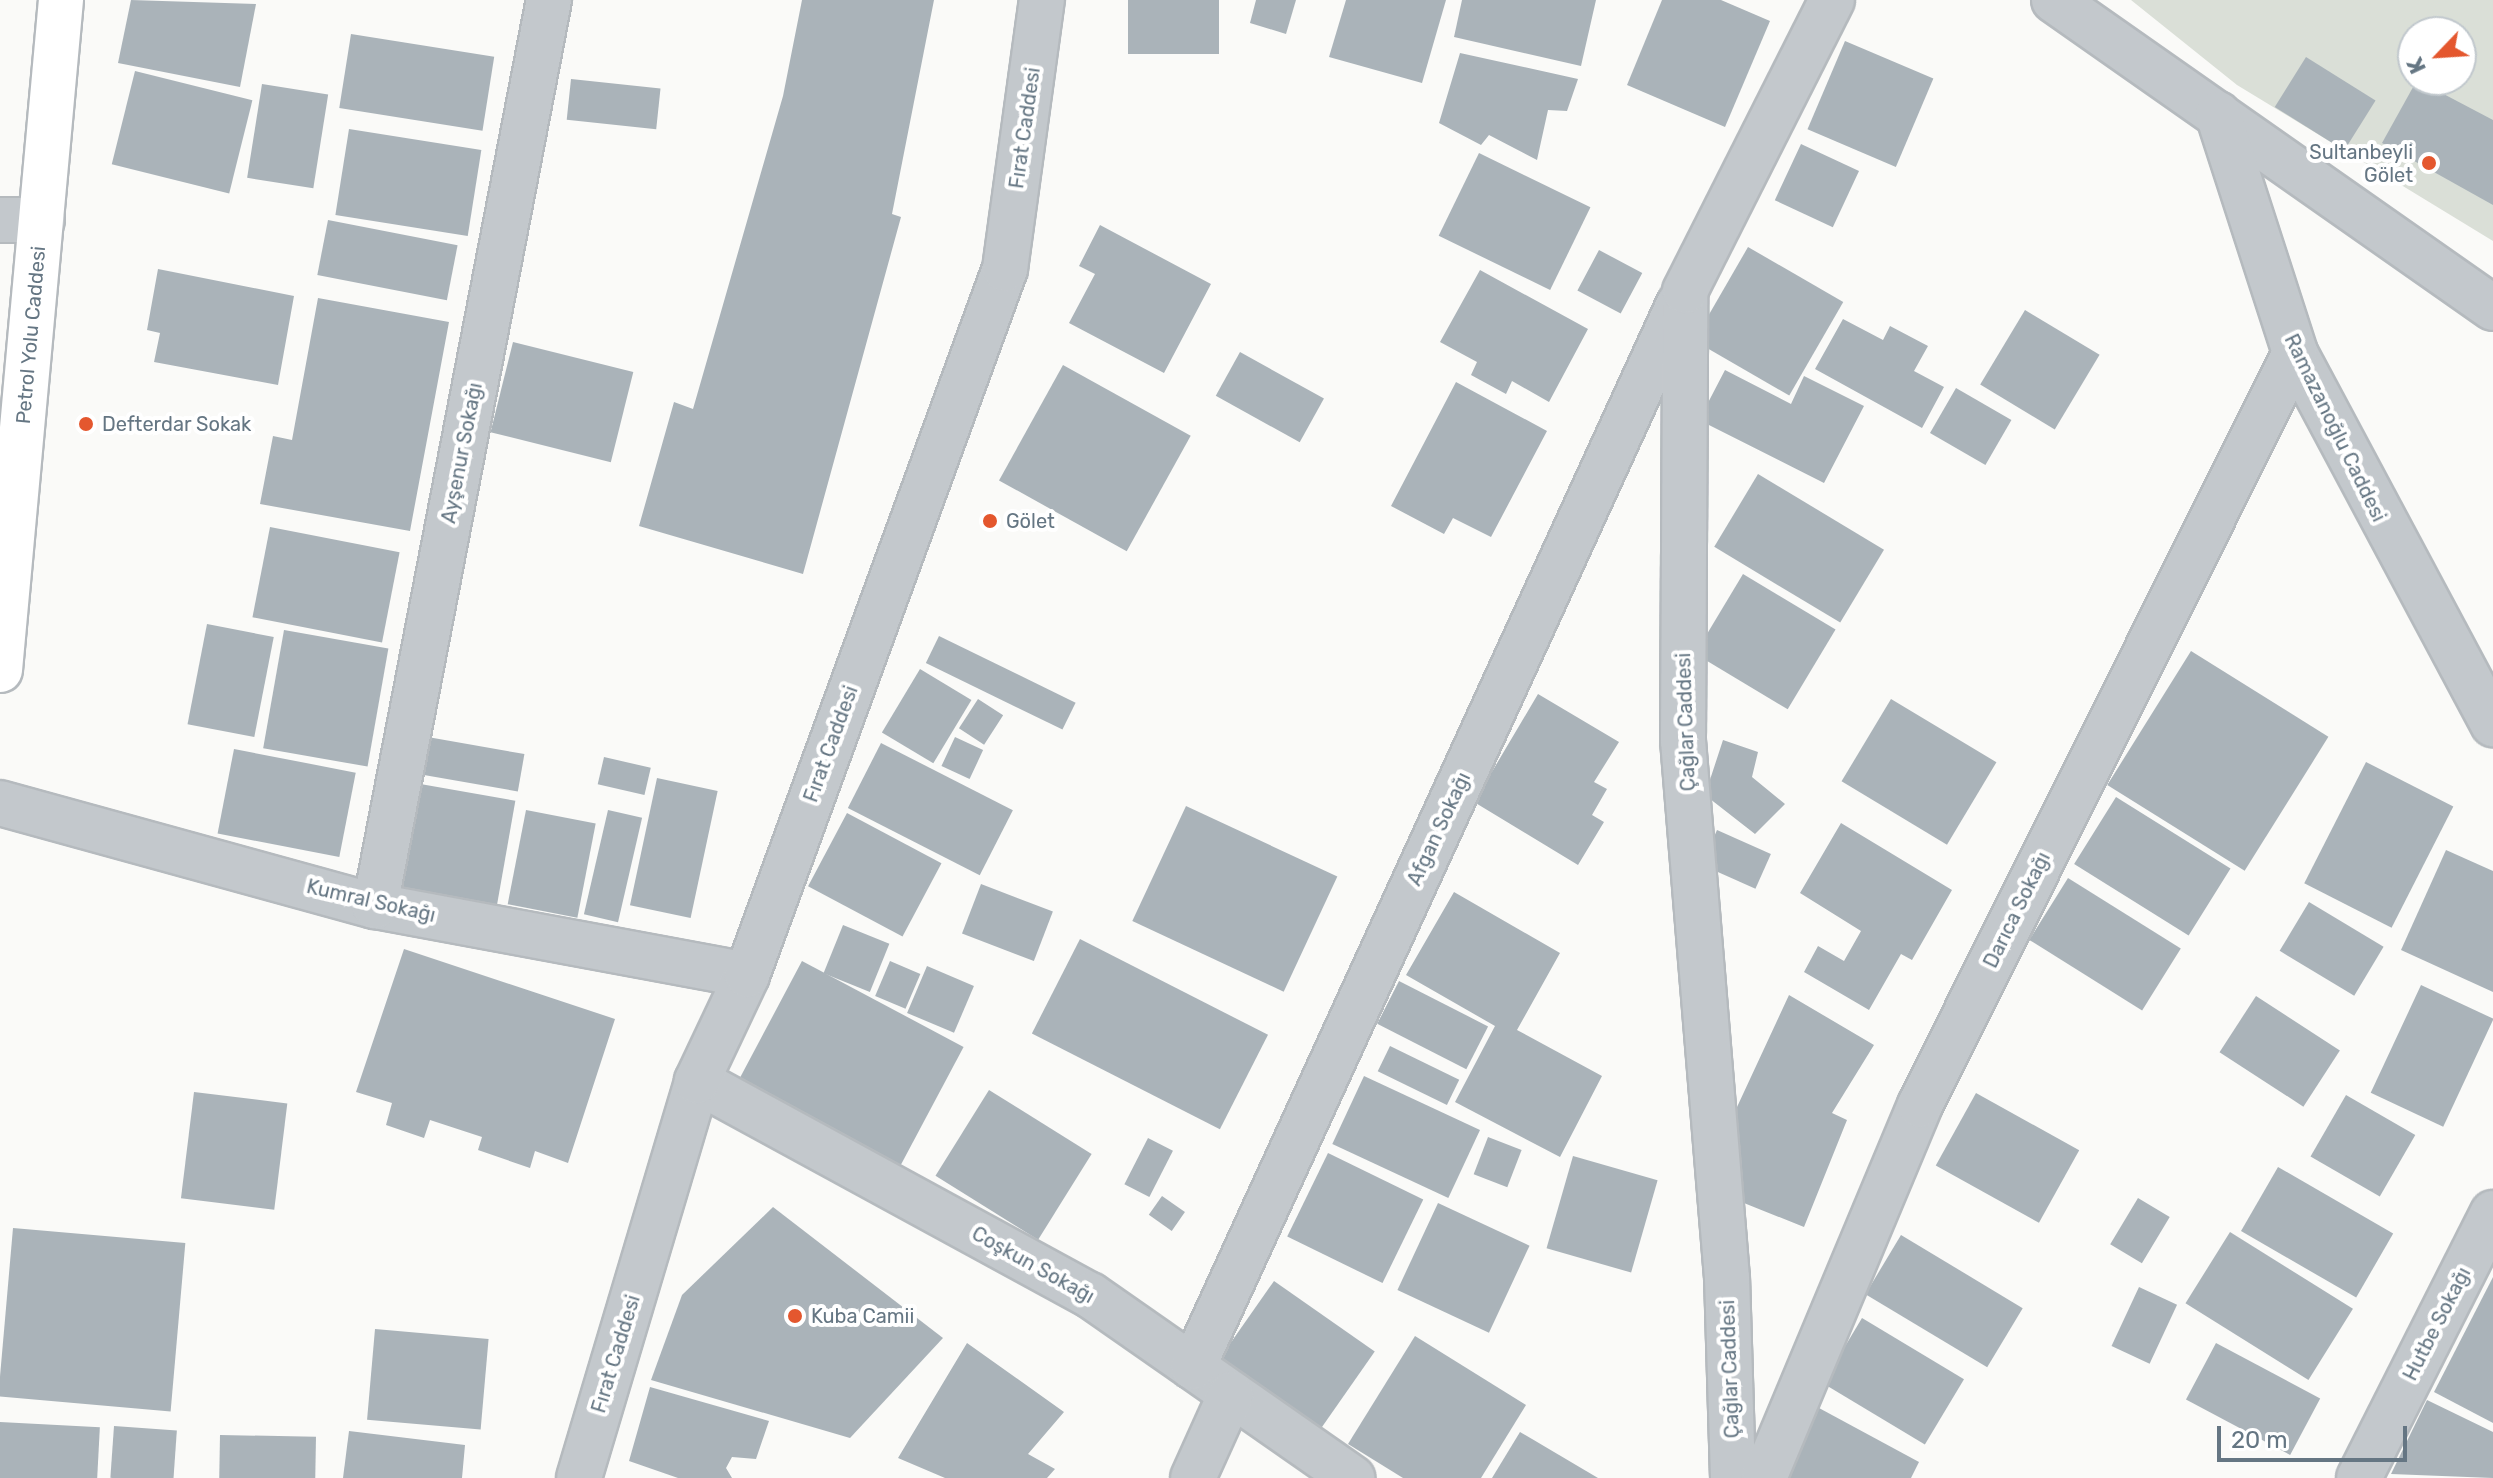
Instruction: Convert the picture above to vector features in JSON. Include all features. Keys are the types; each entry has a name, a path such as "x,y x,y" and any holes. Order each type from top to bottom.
{"main road":[{"name":"Petrol Yolu Caddesi","path":"0,670 21,220 61,0"}],"street":[{"name":"Ayşenur Sokağı","path":"375,906 549,0"},
{"name":"Fırat Caddesi","path":"579,1478 697,1081 747,975 1005,269 1042,0"},
{"name":"Çağlar Caddesi","path":"1733,1478 1727,1278 1683,741 1685,291 1832,0"},
{"path":"2054,0 2493,308"},
{"name":"Ramazanoğlu Caddesi","path":"2218,114 2295,353 2493,724"},
{"name":"Afgan Sokağı","path":"1193,1367 1685,291"},
{"name":"Darıca Sokağı","path":"1764,1478 1920,1105 2295,353"},
{"name":"Kumral Sokağı","path":"0,803 375,906 747,975"},
{"name":"Coşkun Sokağı","path":"697,1081 1090,1295 1352,1478"},
{"name":"Hutbe Sokağı","path":"2359,1478 2493,1213"},
{"path":"1193,1478 1231,1394"}],"shaded area":[{"name":"Sultanbeyli Gölet","path":"2131,0 2493,0 2493,241 2237,85"}],"building":[{"path":"131,0 256,4 240,87 118,63"},
{"path":"802,0 934,0 892,214 901,217 803,574 639,526 674,402 693,409 783,96"},
{"path":"1128,0 1219,0 1219,54 1128,54"},
{"path":"1256,0 1296,0 1286,34 1250,23"},
{"path":"1346,0 1446,0 1422,83 1329,57"},
{"path":"1462,0 1596,0 1581,66 1454,37"},
{"path":"1662,0 1721,0 1770,21 1725,127 1627,85"},
{"path":"351,34 494,57 482,131 339,108"},
{"path":"1845,41 1933,79 1896,167 1807,129"},
{"path":"1460,53 1578,79 1567,111 1548,110 1537,160 1489,135 1481,145 1439,123"},
{"path":"2306,57 2376,100 2344,150 2275,107"},
{"path":"135,71 252,100 229,193 112,164"},
{"path":"571,79 661,88 656,129 567,120"},
{"path":"262,84 328,94 313,188 247,178"},
{"path":"2408,96 2447,96 2493,120 2493,205 2382,143"},
{"path":"349,129 481,150 468,236 335,215"},
{"path":"1801,144 1859,171 1833,227 1775,200"},
{"path":"1479,153 1590,207 1550,290 1439,236"},
{"path":"328,220 458,245 447,300 317,275"},
{"path":"1100,225 1211,284 1164,373 1069,323 1095,274 1079,266"},
{"path":"1748,247 1843,302 1789,396 1694,341"},
{"path":"1599,250 1642,273 1621,314 1577,291"},
{"path":"158,269 294,296 278,385 154,362 160,333 147,330"},
{"path":"1480,270 1588,329 1549,402 1512,381 1506,394 1471,375 1477,362 1440,342"},
{"path":"318,298 449,322 410,531 260,504 273,436 292,440"},
{"path":"2025,310 2100,355 2055,429 1980,385"},
{"path":"1843,319 1883,340 1890,326 1928,346 1914,371 1944,387 1922,428 1815,369"},
{"path":"513,342 633,372 611,462 491,432"},
{"path":"1240,352 1324,399 1300,442 1216,396"},
{"path":"1063,365 1191,436 1127,551 999,480"},
{"path":"1725,370 1791,404 1804,376 1864,406 1824,483 1699,420"},
{"path":"1456,382 1547,431 1491,537 1453,518 1444,534 1391,506"},
{"path":"1956,388 2011,420 1985,465 1930,433"},
{"path":"1758,474 1884,550 1840,623 1714,547"},
{"path":"270,527 400,552 382,642 252,617"},
{"path":"1743,574 1836,630 1788,709 1695,654"},
{"path":"207,624 274,637 254,737 188,724"},
{"path":"284,630 388,648 368,767 263,748"},
{"path":"939,636 1076,703 1062,730 926,663"},
{"path":"2191,651 2328,737 2245,871 2107,785"},
{"path":"920,669 971,700 933,763 882,732"},
{"path":"1538,694 1619,742 1594,782 1607,789 1592,815 1604,822 1578,865 1474,802"},
{"path":"978,699 1003,715 984,745 959,728"},
{"path":"1891,699 1996,762 1947,845 1842,781"},
{"path":"422,736 524,754 518,791 415,773"},
{"path":"955,737 983,750 970,779 941,766"},
{"path":"1723,740 1758,752 1752,777 1785,804 1755,834 1705,795"},
{"path":"881,743 1013,810 980,875 848,808"},
{"path":"234,749 356,773 339,857 218,833"},
{"path":"604,757 651,768 644,795 598,784"},
{"path":"2366,762 2453,806 2392,928 2304,883"},
{"path":"657,778 718,791 691,918 630,905"},
{"path":"409,782 515,801 497,905 391,886"},
{"path":"2116,797 2230,869 2189,936 2074,864"},
{"path":"1186,806 1337,877 1284,992 1132,921"},
{"path":"526,810 596,824 577,918 508,904"},
{"path":"608,810 642,818 618,922 584,914"},
{"path":"847,813 941,863 903,937 808,886"},
{"path":"1841,823 1952,890 1912,960 1901,954 1869,1010 1804,972 1818,946 1844,961 1861,931 1800,893"},
{"path":"1717,830 1771,854 1755,889 1702,865"},
{"path":"2446,850 2493,871 2493,992 2401,950"},
{"path":"2068,878 2181,948 2142,1010 2029,940"},
{"path":"981,884 1053,912 1034,961 962,933"},
{"path":"1454,892 1560,953 1517,1030 1602,1076 1560,1157 1455,1102 1495,1026 1406,975"},
{"path":"2309,902 2384,947 2354,996 2280,951"},
{"path":"843,925 889,944 870,992 824,973"},
{"path":"1080,939 1268,1035 1220,1129 1032,1033"},
{"path":"404,949 615,1019 568,1163 535,1151 530,1168 478,1150 482,1137 430,1120 424,1138 386,1125 392,1103 356,1092"},
{"path":"802,961 964,1047 895,1176 733,1090"},
{"path":"890,961 920,974 906,1009 875,996"},
{"path":"927,966 974,986 954,1033 907,1013"},
{"path":"1399,981 1488,1026 1466,1069 1377,1024"},
{"path":"2421,985 2493,1019 2443,1127 2371,1093"},
{"path":"1789,995 1874,1045 1832,1113 1847,1120 1804,1227 1724,1195 1718,1148"},
{"path":"2256,996 2340,1050 2303,1107 2220,1052"},
{"path":"1390,1046 1459,1080 1447,1105 1378,1071"},
{"path":"1364,1076 1480,1130 1448,1198 1332,1144"},
{"path":"989,1090 1092,1154 1038,1240 935,1176"},
{"path":"194,1092 287,1103 274,1210 181,1198"},
{"path":"1976,1093 2079,1150 2039,1223 1936,1166"},
{"path":"2346,1095 2415,1135 2380,1196 2310,1156"},
{"path":"1488,1137 1522,1150 1507,1187 1474,1174"},
{"path":"1148,1138 1173,1151 1149,1197 1124,1184"},
{"path":"1328,1153 1423,1199 1383,1283 1287,1237"},
{"path":"1573,1156 1658,1180 1631,1273 1547,1248"},
{"path":"2278,1167 2393,1234 2356,1298 2241,1231"},
{"path":"1162,1196 1185,1212 1172,1231 1149,1215"},
{"path":"2138,1198 2170,1217 2142,1263 2110,1244"},
{"path":"1438,1203 1530,1246 1489,1333 1397,1290"},
{"name":"Kuba Camii","path":"773,1207 943,1338 850,1438 651,1380 682,1295"},
{"path":"13,1228 185,1243 171,1411 0,1397"},
{"path":"2230,1232 2353,1309 2308,1380 2185,1303"},
{"path":"1901,1235 2023,1308 1987,1367 1865,1294"},
{"path":"2493,1277 2493,1423 2434,1392"},
{"path":"1274,1281 1375,1352 1318,1433 1217,1362"},
{"path":"2139,1287 2177,1305 2150,1364 2112,1346"},
{"path":"1862,1318 1964,1379 1925,1444 1823,1383"},
{"path":"375,1329 489,1339 481,1430 367,1420"},
{"path":"1415,1336 1526,1405 1481,1478 1403,1478 1348,1444"},
{"path":"967,1343 1064,1412 1028,1454 1055,1469 1047,1478 945,1478 898,1458"},
{"path":"2216,1343 2320,1398 2290,1455 2186,1400"},
{"path":"650,1387 769,1421 756,1459 732,1457 726,1468 732,1478 678,1478 629,1461"},
{"path":"2427,1400 2493,1432 2493,1478 2391,1474"},
{"path":"1819,1408 1919,1462 1911,1478 1781,1478"},
{"path":"0,1422 100,1427 97,1478 0,1478"},
{"path":"114,1426 177,1430 174,1478 110,1478"},
{"path":"349,1431 465,1445 462,1478 343,1478"},
{"path":"1520,1432 1598,1478 1492,1478"},
{"path":"220,1435 316,1437 315,1478 219,1478"}],"place":[{"name":"Sultanbeyli Gölet","path":"2429,163"},
{"name":"Defterdar Sokak","path":"86,424"},
{"name":"Gölet","path":"990,521"},
{"name":"Kuba Camii","path":"795,1316"}]}
